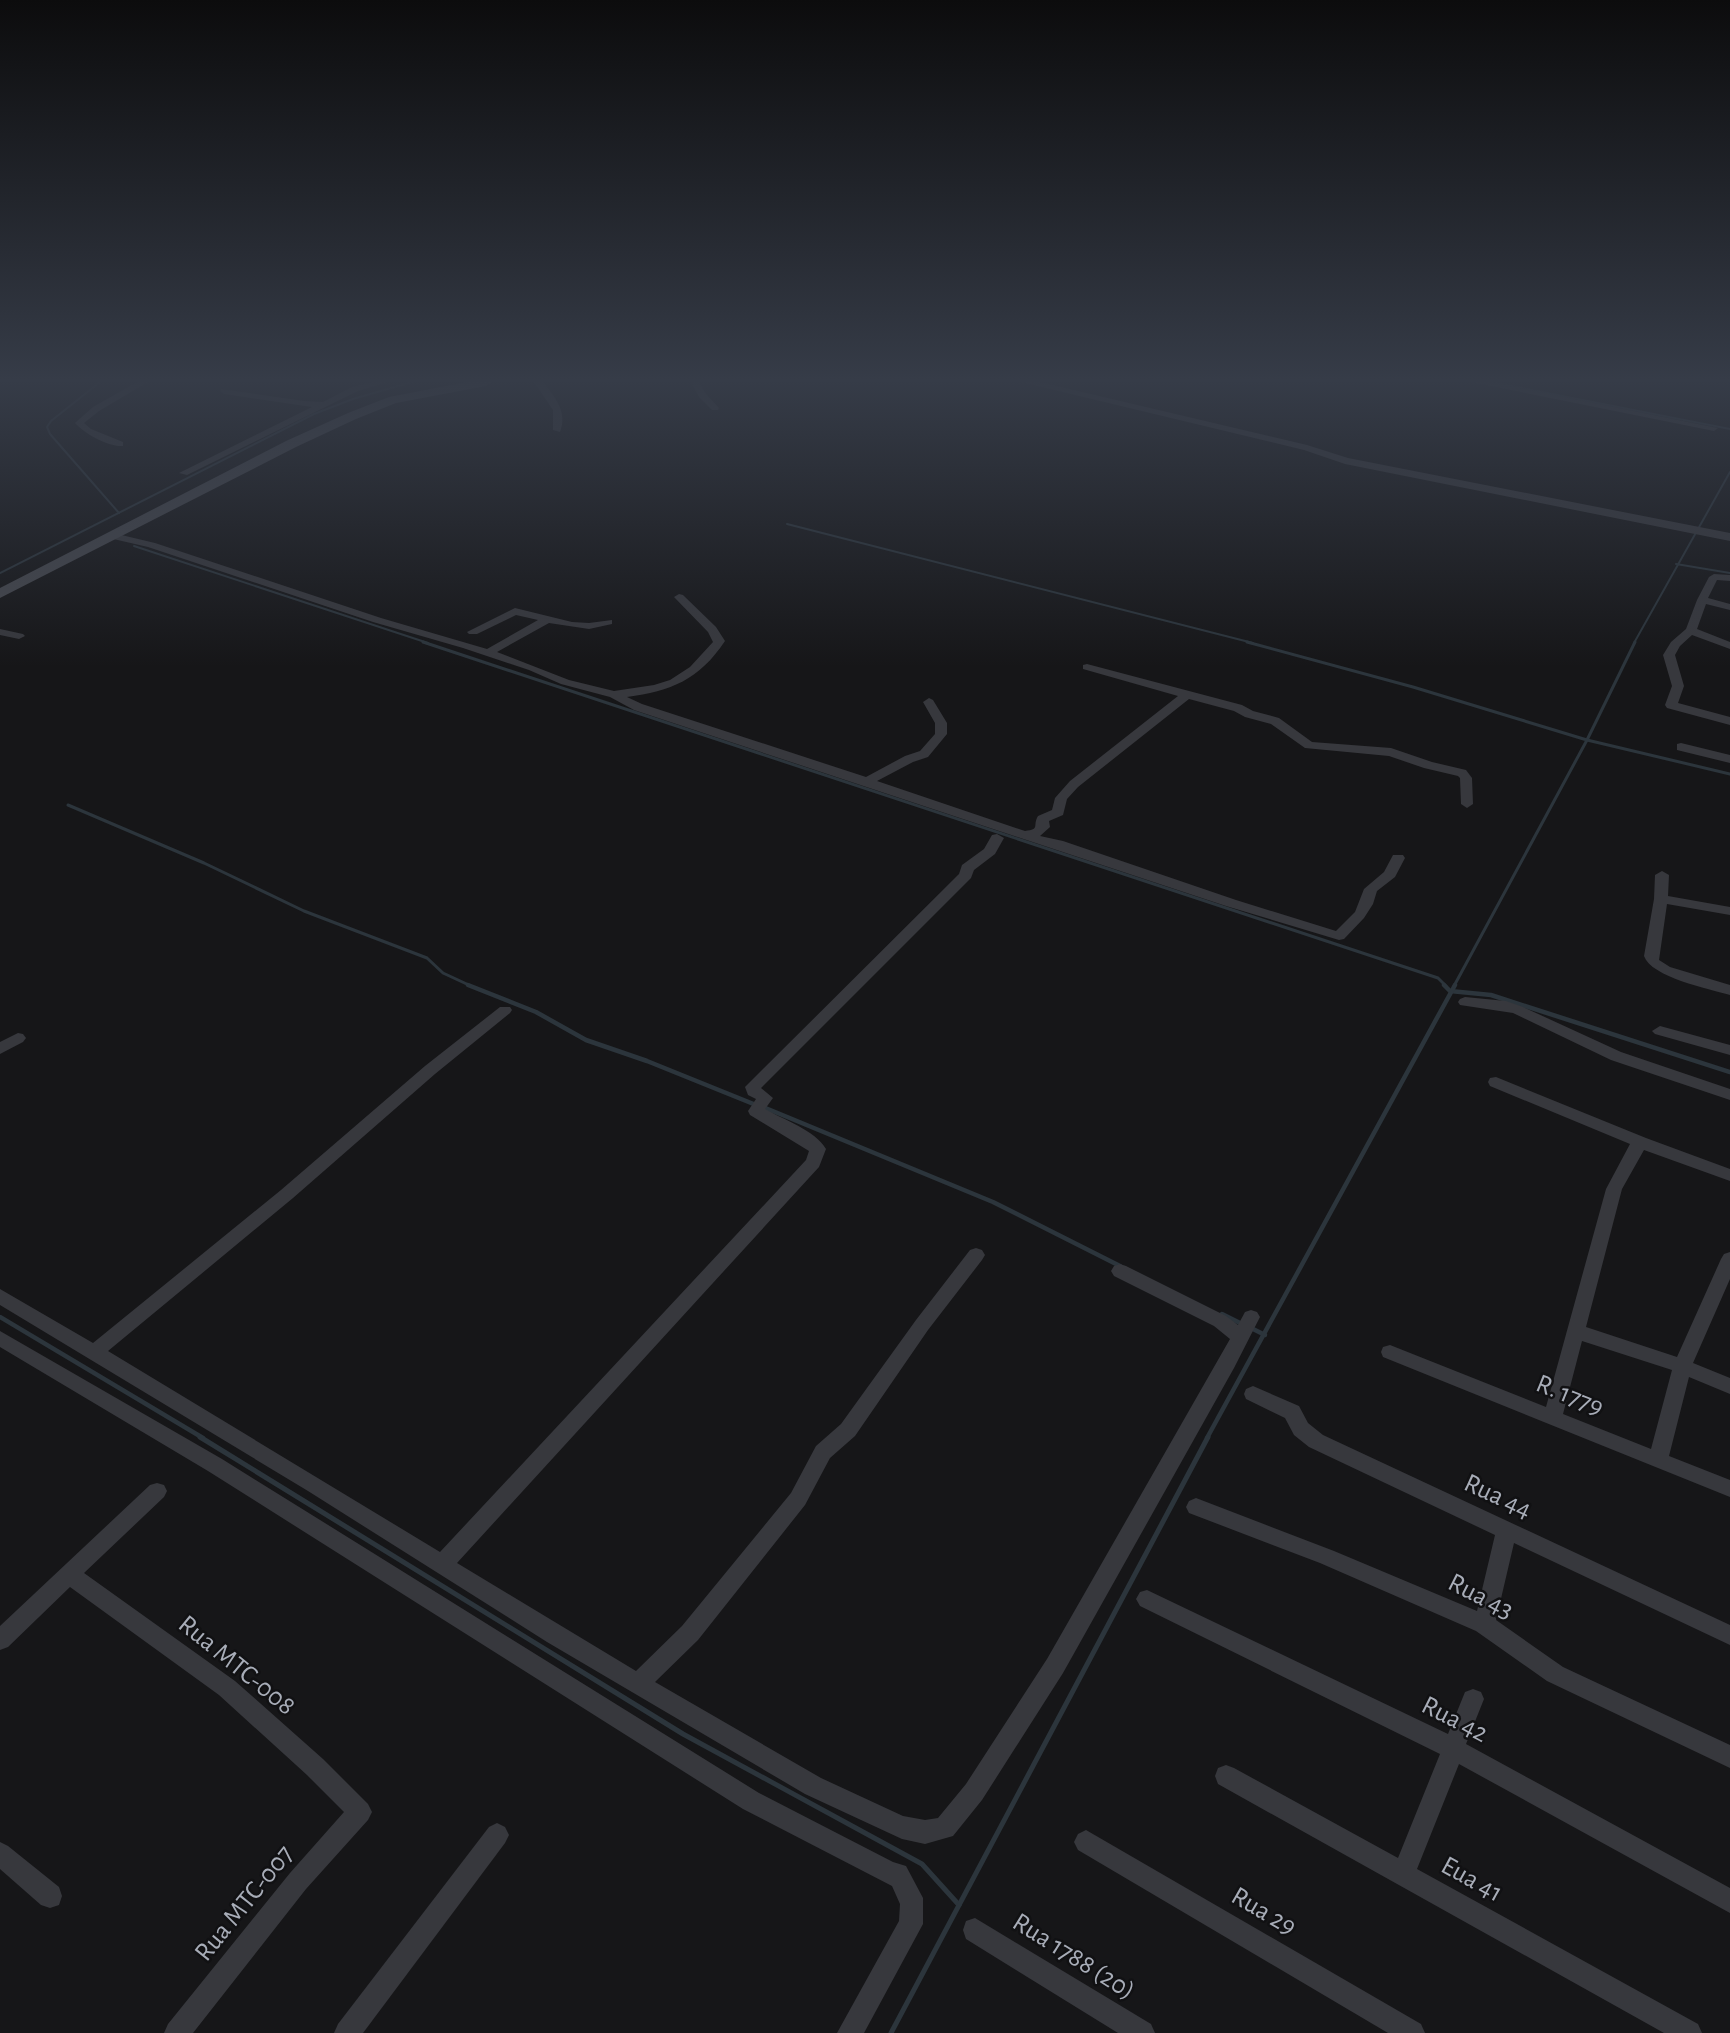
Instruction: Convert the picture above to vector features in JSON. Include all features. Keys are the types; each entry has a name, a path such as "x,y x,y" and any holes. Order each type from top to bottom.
{"main road":[{"path":"0,594 227,477"}],"street":[{"path":"1426,477 1730,537"},
{"path":"113,536 151,545 195,562 467,646 533,668 551,677 614,695 638,707 868,781 947,810 1058,844 1256,912 1339,936 1366,908 1371,890 1390,874 1398,858"},
{"path":"1730,578 1714,577 1702,600 1691,630 1675,644 1670,655 1678,686 1671,705 1730,721"},
{"path":"614,695 651,691 682,678 694,671 697,663 717,645 717,637 707,623 696,616 679,597"},
{"path":"1702,600 1730,607"},
{"path":"473,632 516,611 546,620 582,626 608,622"},
{"path":"489,654 495,647 546,620"},
{"path":"1691,630 1730,646"},
{"path":"0,632 19,636"},
{"path":"467,646 507,642"},
{"path":"1088,667 1238,708 1249,714 1275,721 1309,745 1391,752 1428,765 1462,773 1466,778 1467,804"},
{"path":"1024,835 1037,833 1043,827 1041,822 1043,819 1058,812 1060,798 1074,784 1188,695"},
{"path":"868,781 909,759 924,754 940,734 941,723 929,702"},
{"path":"1681,747 1730,759"},
{"path":"442,1565 813,1163 818,1149 804,1138 756,1111 765,1098 754,1091 753,1087 966,875 967,868 990,851 997,838"},
{"path":"1662,875 1661,899 1651,956 1653,962 1665,970 1730,990"},
{"path":"1661,899 1730,911"},
{"path":"1465,1002 1506,1006 1616,1056 1730,1095"},
{"path":"94,1352 287,1194 422,1077 506,1010"},
{"path":"1660,1031 1730,1050"},
{"path":"0,1049 18,1038"},
{"path":"1496,1082 1640,1142 1730,1175"},
{"path":"1552,1416 1614,1188 1640,1142"},
{"path":"638,1683 690,1633 798,1499 823,1452 848,1430 922,1325 976,1255"},
{"path":"1658,1459 1682,1366 1730,1259"},
{"path":"0,1296 315,1485 442,1565 813,1786 902,1827 926,1832 945,1828 974,1792 1055,1666 1245,1328 1220,1321 1120,1271"},
{"path":"1575,1331 1682,1366 1730,1386"},
{"path":"0,1338 215,1465 751,1801 891,1874 898,1874 910,1892 914,1908 911,1924 850,2033"},
{"name":"R. 1779","path":"1390,1352 1730,1489"},
{"name":"Rua 44","path":"1253,1394 1292,1412 1301,1429 1316,1441 1730,1635"},
{"path":"0,1640 157,1491"},
{"name":"Rua 43","path":"1196,1507 1327,1557 1484,1624 1555,1674 1730,1757"},
{"path":"1484,1624 1507,1529"},
{"name":"Rua MTC-008","path":"69,1574 227,1688 315,1767 360,1812"},
{"name":"Rua 42","path":"1147,1599 1452,1748 1730,1901"},
{"path":"1403,1875 1473,1699"},
{"name":"Eua 41","path":"1226,1776 1689,2033"},
{"name":"Rua MTC-007","path":"177,2033 298,1881 360,1812"},
{"path":"347,2033 497,1835"},
{"name":"Rua 29","path":"1086,1842 1412,2033"},
{"path":"0,1854 50,1896"},
{"name":"Rua 1788 (20)","path":"975,1930 1142,2033"}],"waterway":[{"path":"87,477 119,513"},
{"path":"119,513 190,477"},
{"path":"1678,564 1727,477"},
{"path":"0,573 119,513"},
{"path":"787,524 1253,643"},
{"path":"134,546 428,643"},
{"path":"1634,643 1678,564"},
{"path":"1678,564 1730,573"},
{"path":"423,642 1438,978 1446,986"},
{"path":"1247,642 1413,687 1587,740"},
{"path":"1587,740 1635,642"},
{"path":"1454,986 1587,740"},
{"path":"1587,740 1730,774"},
{"path":"68,805 204,863 304,911 427,958 443,973 471,986"},
{"path":"468,985 536,1012 586,1040 647,1061 756,1105"},
{"path":"1444,985 1452,991"},
{"path":"1452,991 1455,985"},
{"path":"1264,1334 1452,991"},
{"path":"1452,991 1491,995 1730,1072"},
{"path":"763,1107 993,1202 1120,1266"},
{"path":"1222,1314 1242,1324"},
{"path":"0,1317 203,1438"},
{"path":"1249,1327 1264,1334"},
{"path":"1207,1438 1264,1334"},
{"path":"200,1437 683,1734 922,1864 959,1905"},
{"path":"891,2033 1208,1437"}]}
